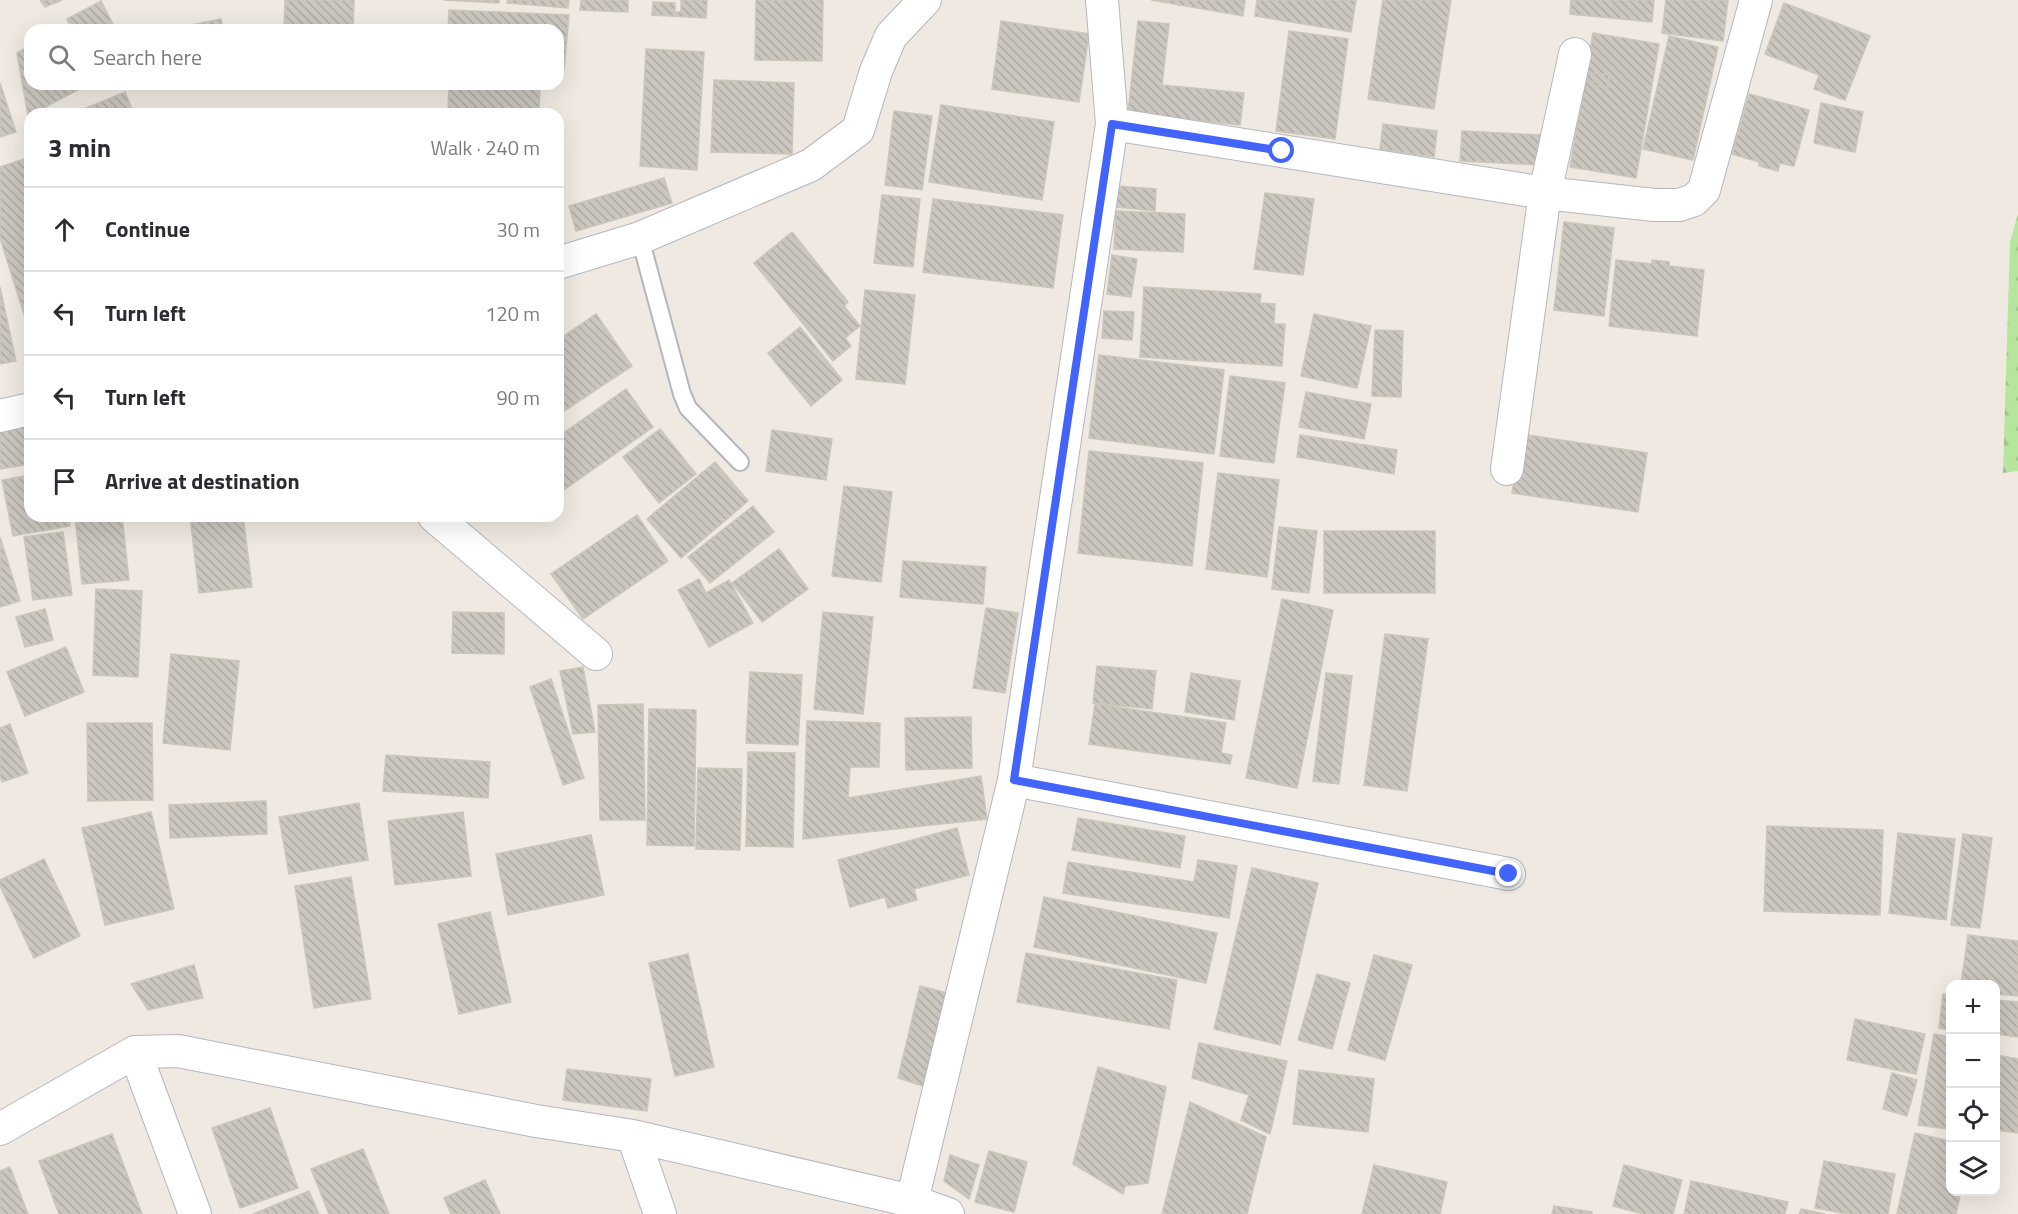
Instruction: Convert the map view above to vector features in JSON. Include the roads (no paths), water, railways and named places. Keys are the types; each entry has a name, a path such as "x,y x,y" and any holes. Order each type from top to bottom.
{"street":[{"path":"564,261 640,238 811,165 858,130 876,71 891,36 926,0"},
{"path":"912,1201 1014,780 1112,124 1102,0"},
{"path":"1112,124 1545,193 1654,205 1679,205 1694,200 1704,190 1756,0"},
{"path":"1507,470 1545,193 1575,54"},
{"path":"0,416 24,410"},
{"path":"441,522 596,654"},
{"path":"1014,780 1509,874"},
{"path":"0,1130 135,1052 178,1051 536,1121 633,1136 912,1201 948,1214"},
{"path":"135,1052 195,1214"},
{"path":"633,1136 660,1214"}],"lane":[{"path":"640,238 682,394 688,408 740,462"}]}
